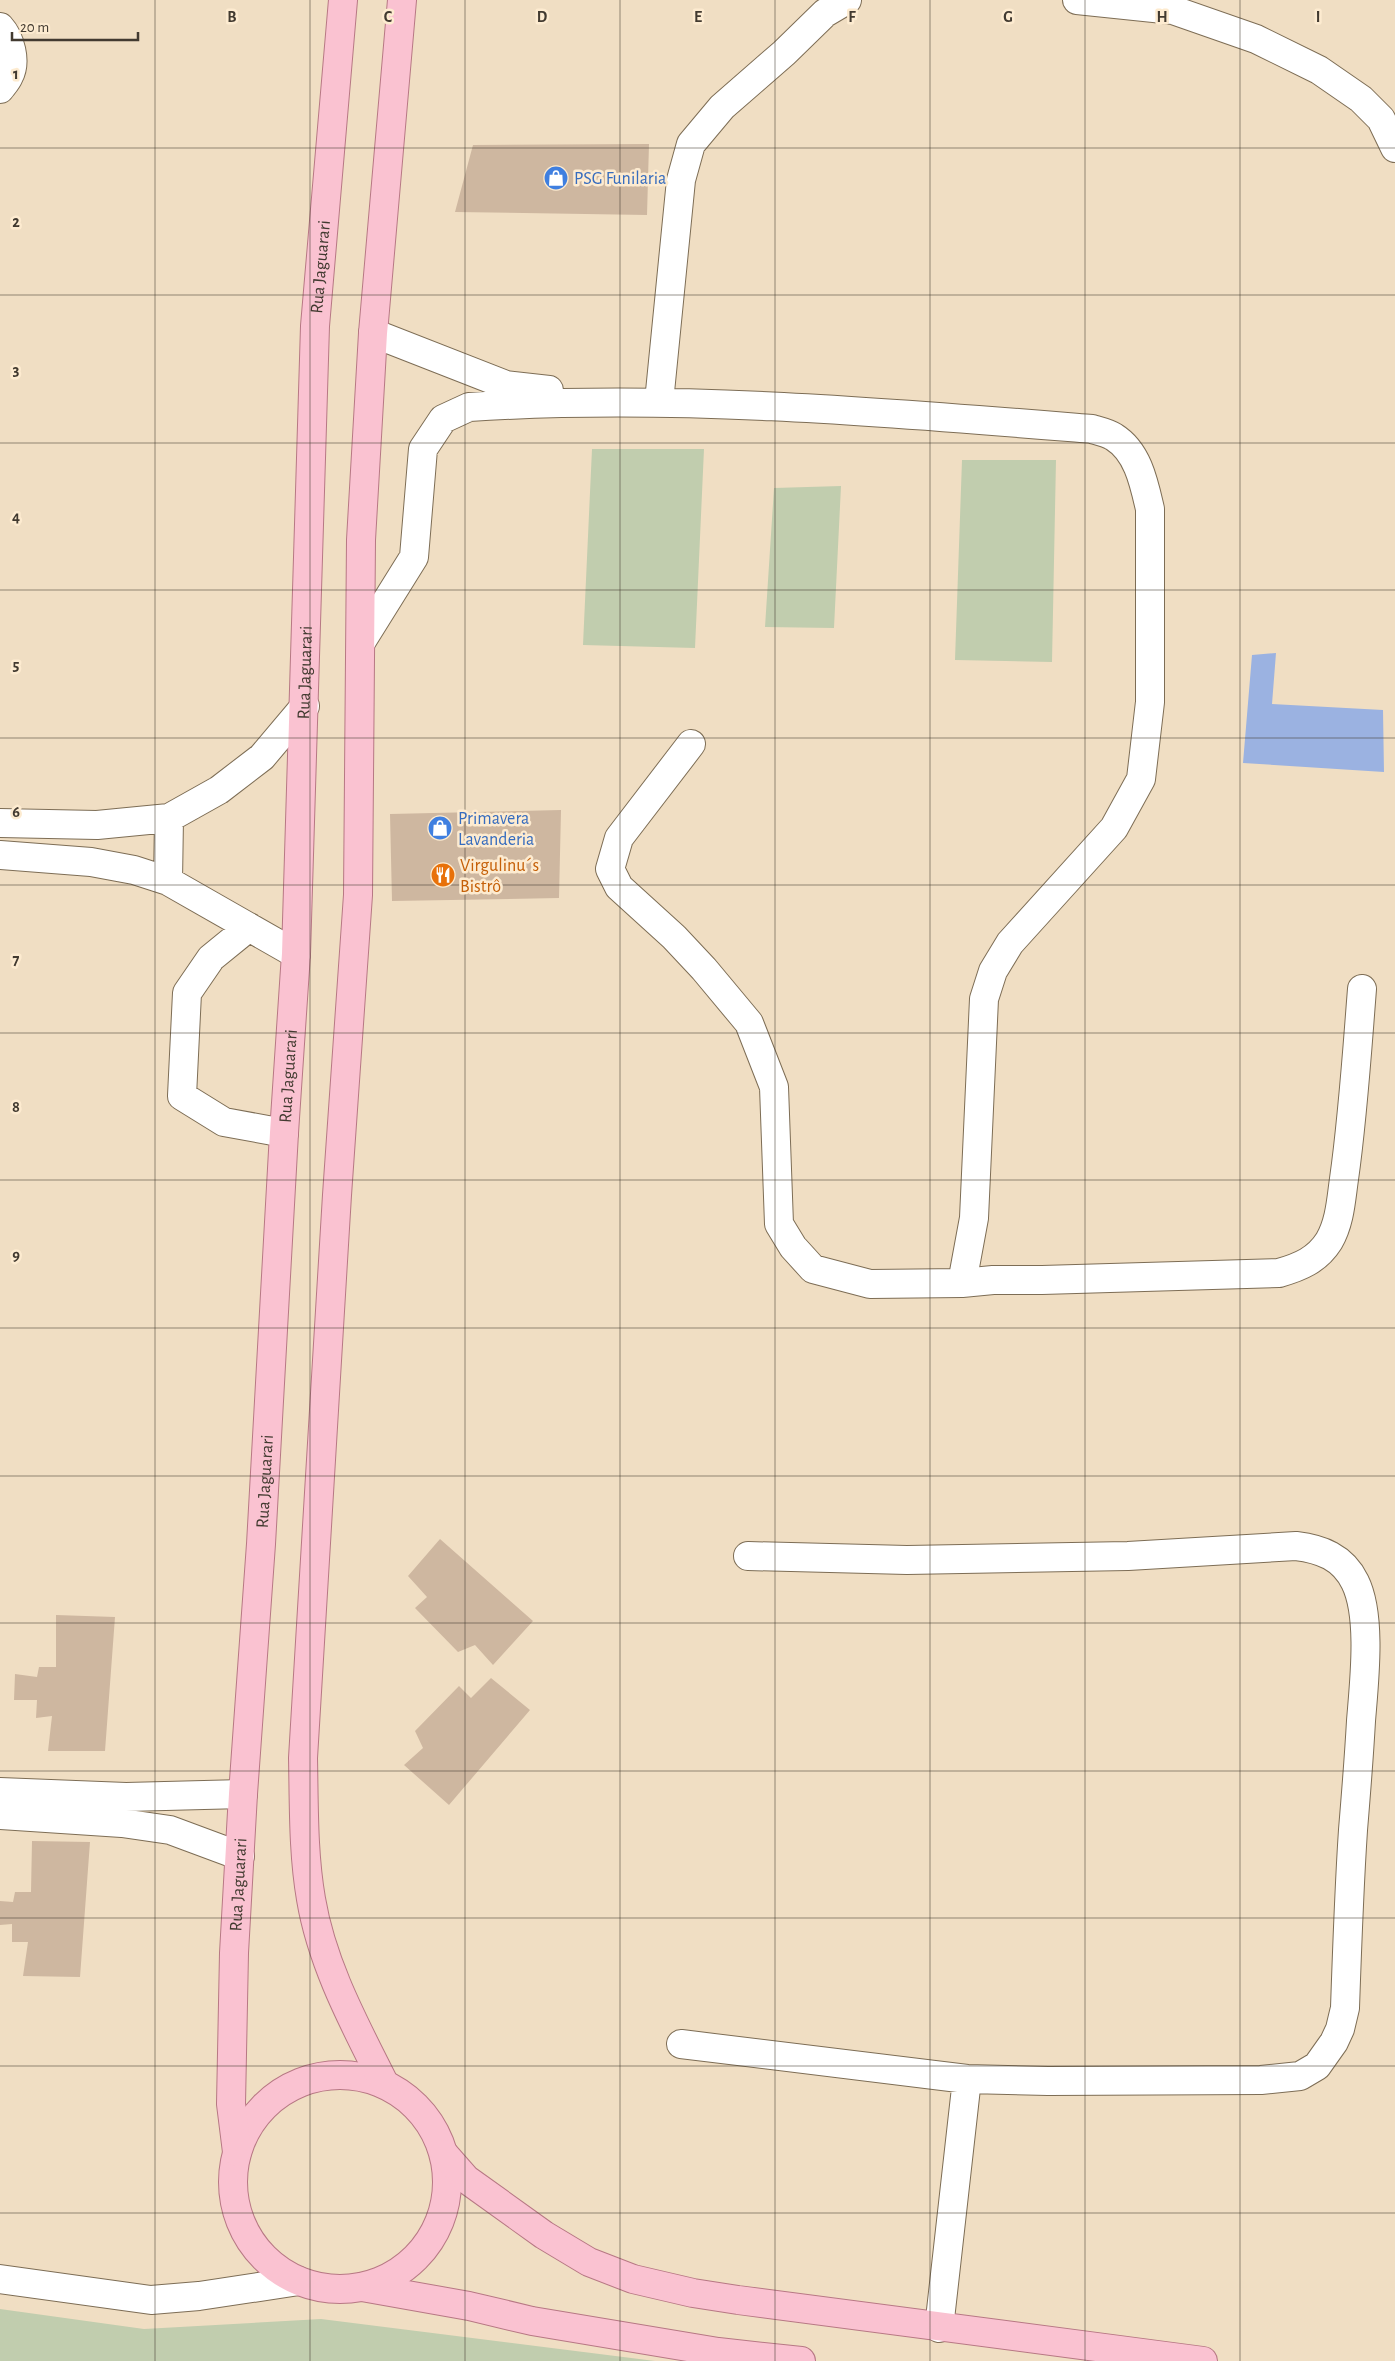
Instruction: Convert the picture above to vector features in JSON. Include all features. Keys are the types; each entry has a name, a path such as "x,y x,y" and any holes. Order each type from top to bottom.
{"main road":[{"name":"Rua Jaguarari","path":"237,2152 232,2104 231,2024 243,1794 262,1544 284,1133 296,954 315,326 343,0"},
{"path":"384,2083 350,2015 326,1956 314,1909 304,1829 303,1767 337,1195 358,896 361,540 373,333 402,0"},
{"path":"348,2074 384,2083 411,2100 432,2125 444,2154 448,2179 445,2203 437,2227 424,2248 406,2265 385,2278 362,2286 330,2289 299,2281 276,2268 264,2257 243,2229 234,2204 232,2178 237,2152 253,2119 279,2093 312,2078 348,2074"},
{"path":"444,2154 466,2179 544,2235 589,2262 633,2279 693,2293 738,2300 939,2328 1203,2361"},
{"path":"362,2286 469,2306 532,2321 718,2352 801,2361"}],"street":[{"path":"659,402 681,180 691,144 722,107 784,53 825,13 847,0"},
{"path":"1077,0 1173,10 1256,38 1319,70 1361,99 1381,119 1395,148"},
{"path":"0,27 7,35 12,57 10,75 0,89"},
{"path":"373,333 505,395"},
{"path":"361,642 414,557 423,449 443,419 469,407 505,395 915,414 1092,429 1114,437 1125,448 1136,463 1144,481 1150,509 1150,702 1141,779 1114,828 1010,943 993,971 984,999 974,1218 962,1283"},
{"path":"0,823 97,826 169,818 219,790 262,757 305,706"},
{"path":"691,744 619,838 610,869 619,887 674,937 704,969 749,1023 774,1087 779,1224 792,1247 813,1269 870,1284 1279,1273 1300,1267 1318,1255 1338,1223 1349,1144 1362,989"},
{"path":"168,881 169,818"},
{"path":"0,855 91,862 134,870 168,881 296,954"},
{"path":"249,927 211,958 187,993 182,1096 224,1122 284,1133"},
{"path":"681,2044 967,2079 1048,2081 1261,2080 1300,2076 1317,2066 1326,2055 1340,2029 1345,2008 1351,1872 1366,1650 1362,1610 1355,1583 1346,1569 1327,1552 1296,1546 1108,1557 907,1560 748,1556"},
{"path":"0,1792 126,1797 243,1794"},
{"path":"0,1815 122,1823 170,1830 240,1856"},
{"path":"939,2328 967,2079"},
{"path":"0,2279 151,2300 200,2296 299,2281"}],"green space":[{"path":"592,449 704,449 695,648 583,645"},
{"path":"962,460 1056,460 1052,662 955,660"},
{"path":"841,486 834,628 765,627 774,488"},
{"path":"0,2309 144,2329 321,2319 655,2361 0,2361"}],"water":[{"path":"1276,653 1272,704 1383,710 1384,772 1243,763 1252,655"}],"building":[{"name":"PSG Funilaria","path":"649,144 647,215 455,212 473,145"},
{"path":"561,810 559,898 392,901 390,814"},
{"path":"440,1539 533,1621 493,1665 475,1645 458,1652 415,1608 427,1597 408,1576"},
{"path":"56,1615 115,1617 105,1751 48,1751 52,1716 36,1718 37,1700 14,1700 15,1674 37,1677 39,1667 56,1667"},
{"path":"491,1678 530,1710 449,1805 404,1765 423,1748 415,1731 459,1686 471,1698"},
{"path":"32,1841 90,1842 80,1977 23,1976 28,1942 12,1942 12,1924 0,1925 0,1901 13,1902 15,1892 31,1892"}],"place":[{"name":"PSG Funilaria","path":"556,178"},
{"name":"Primavera Lavanderia","path":"440,828"},
{"name":"Virgulinu´s Bistrô","path":"443,875"}]}
